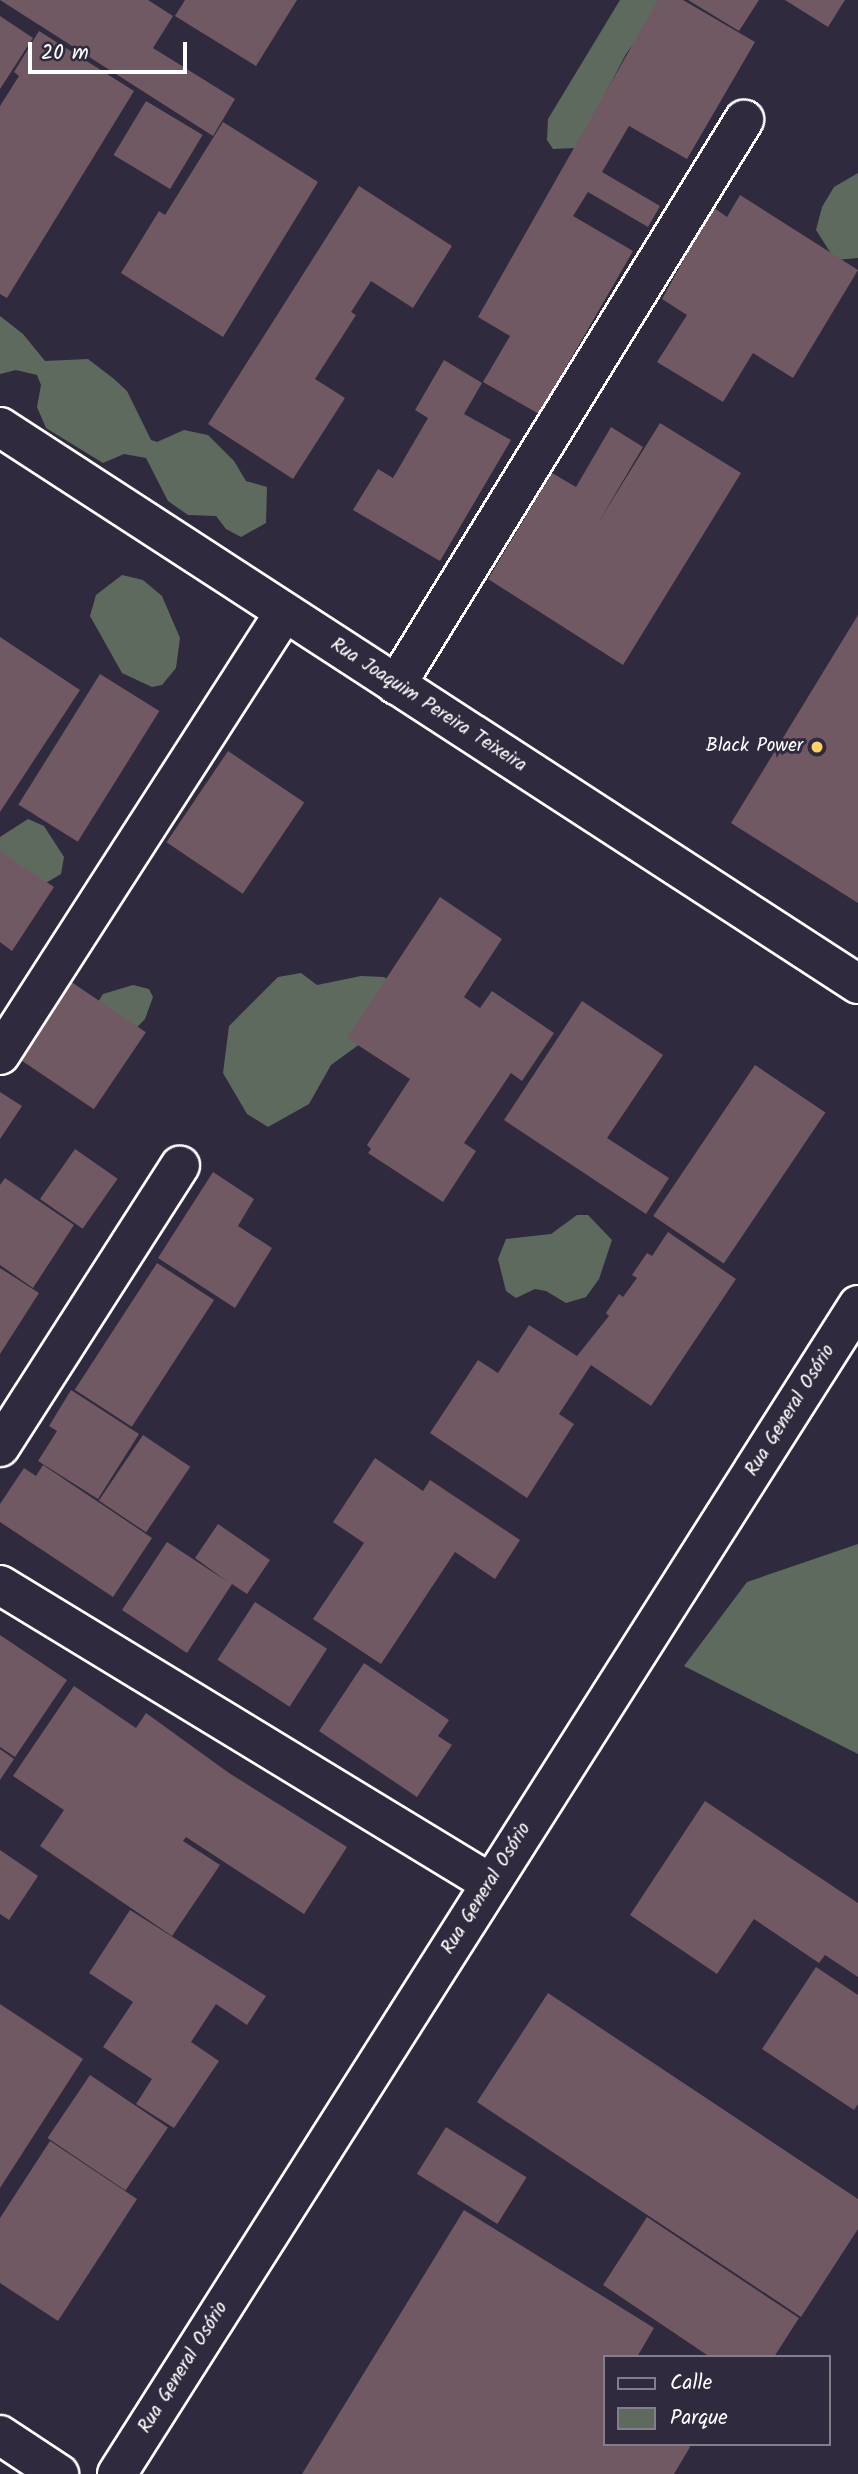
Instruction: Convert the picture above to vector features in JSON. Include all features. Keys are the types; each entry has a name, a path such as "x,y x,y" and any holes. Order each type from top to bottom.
{"street":[{"path":"396,685 744,120"},
{"name":"Rua Joaquim Pereira Teixeira","path":"0,427 858,984"},
{"path":"0,1055 285,613"},
{"path":"0,1447 180,1166"},
{"name":"Rua General Osório","path":"117,2474 858,1305"},
{"path":"0,1585 490,1883"},
{"path":"0,2435 60,2474"}],"green space":[{"path":"620,0 666,0 626,54 575,148 553,149 547,140 548,119"},
{"path":"858,173 858,258 835,260 816,230 822,207 834,187"},
{"path":"0,316 23,334 45,361 88,359 114,379 127,391 151,440 157,442 184,430 208,435 234,461 246,481 267,487 266,523 241,537 226,529 216,516 188,515 168,501 146,458 124,454 103,463 46,428 37,407 41,385 37,375 16,370 0,374"},
{"path":"122,575 143,580 162,596 180,638 176,668 162,685 152,687 122,673 90,616 96,595"},
{"path":"28,819 44,826 64,857 61,874 39,887 0,868 0,837"},
{"path":"301,973 317,985 361,976 384,977 403,990 386,1025 331,1065 309,1104 268,1127 247,1114 223,1073 229,1026 278,977"},
{"path":"133,985 149,989 153,997 145,1019 125,1040 95,1007 103,994"},
{"path":"577,1215 588,1215 612,1240 599,1279 586,1297 566,1303 546,1291 535,1289 516,1298 506,1291 498,1259 506,1239 551,1234"},
{"path":"858,1544 858,1754 684,1666 747,1582"}],"building":[{"path":"0,0 148,0 173,16 153,48 235,99 213,136"},
{"path":"185,0 297,0 256,66 175,16"},
{"path":"658,0 683,0 755,42 687,159 629,126 602,172 660,206 648,227 588,192 573,216 633,251 539,414 483,382 510,336 478,317"},
{"path":"688,0 759,0 739,31"},
{"path":"785,0 845,0 828,27"},
{"path":"0,16 33,38 0,89"},
{"path":"39,31 134,91 7,298 0,294 0,106 19,76 14,72"},
{"path":"146,101 203,135 170,189 114,155"},
{"path":"223,122 318,182 223,337 121,273 159,211 165,215"},
{"path":"359,186 452,246 413,308 371,281 351,312 356,315 315,379 345,398 293,479 208,424"},
{"path":"740,195 858,270 793,378 753,353 723,402 657,362 687,315 662,299 713,207 727,217"},
{"path":"444,360 482,383 464,414 511,440 440,561 353,510 378,469 393,478 428,418 415,410"},
{"path":"660,423 741,473 623,665 488,579 552,473 576,487 611,427 643,447 598,523"},
{"name":"Black Power","path":"858,615 858,903 731,823"},
{"path":"0,637 80,690 0,812"},
{"path":"100,674 159,711 78,842 18,805"},
{"path":"228,751 304,802 243,894 166,842"},
{"path":"0,851 54,887 12,951 0,942"},
{"path":"440,897 502,939 464,997 480,1008 492,991 554,1033 522,1081 511,1073 464,1143 476,1151 443,1202 368,1153 371,1149 367,1145 410,1079 347,1038"},
{"path":"58,973 146,1032 94,1109 6,1050"},
{"path":"582,1001 663,1055 607,1138 669,1178 646,1214 504,1120"},
{"path":"755,1065 825,1113 724,1263 653,1216"},
{"path":"0,1092 22,1106 0,1139"},
{"path":"75,1149 118,1179 83,1229 40,1199"},
{"path":"213,1172 254,1199 238,1226 272,1248 235,1308 158,1258"},
{"path":"5,1178 74,1225 33,1288 0,1265 0,1185"},
{"path":"668,1232 736,1279 651,1406 591,1365 559,1414 574,1424 527,1498 430,1433 478,1360 498,1373 529,1325 577,1356 609,1316 606,1313 619,1294 623,1297 637,1278 632,1275 647,1253 652,1256"},
{"path":"157,1263 214,1300 132,1427 75,1390"},
{"path":"0,1268 39,1293 0,1354"},
{"path":"71,1390 139,1434 98,1499 38,1461 57,1431 49,1426"},
{"path":"143,1435 190,1467 146,1532 99,1500"},
{"path":"375,1458 423,1491 430,1480 520,1540 495,1579 455,1552 381,1664 313,1619 364,1543 333,1522"},
{"path":"43,1465 152,1538 113,1597 0,1522 0,1504 24,1468 36,1476"},
{"path":"218,1524 270,1560 247,1594 232,1584 187,1653 122,1610 167,1542 228,1582 195,1558"},
{"path":"255,1602 327,1649 290,1707 217,1660"},
{"path":"0,1635 67,1680 15,1757 0,1747"},
{"path":"364,1663 449,1720 438,1736 452,1745 417,1797 319,1731"},
{"path":"74,1686 136,1728 146,1713 229,1773 347,1847 304,1914 186,1837 183,1841 220,1865 172,1936 40,1846 64,1810 13,1776"},
{"path":"0,1749 14,1759 0,1780"},
{"path":"705,1801 858,1903 858,1977 825,1955 819,1963 754,1919 717,1974 630,1915"},
{"path":"0,1850 38,1876 9,1920 0,1914"},
{"path":"130,1910 266,1996 247,2025 216,2004 191,2042 219,2061 174,2128 136,2104 152,2079 103,2047 133,2002 89,1973"},
{"path":"816,1967 858,1995 858,2104 854,2110 762,2049"},
{"path":"548,1993 858,2199 858,2229 801,2317 477,2102"},
{"path":"0,2004 83,2059 0,2188"},
{"path":"90,2075 168,2128 125,2191 48,2138"},
{"path":"446,2127 527,2177 497,2224 417,2174"},
{"path":"50,2141 137,2199 58,2321 0,2283 0,2218"},
{"path":"464,2210 654,2328 638,2355 602,2355 602,2446 690,2447 674,2474 302,2474"},
{"path":"647,2217 799,2318 775,2355 707,2355 603,2285"}],"place":[{"name":"Black Power","path":"817,747"}]}
